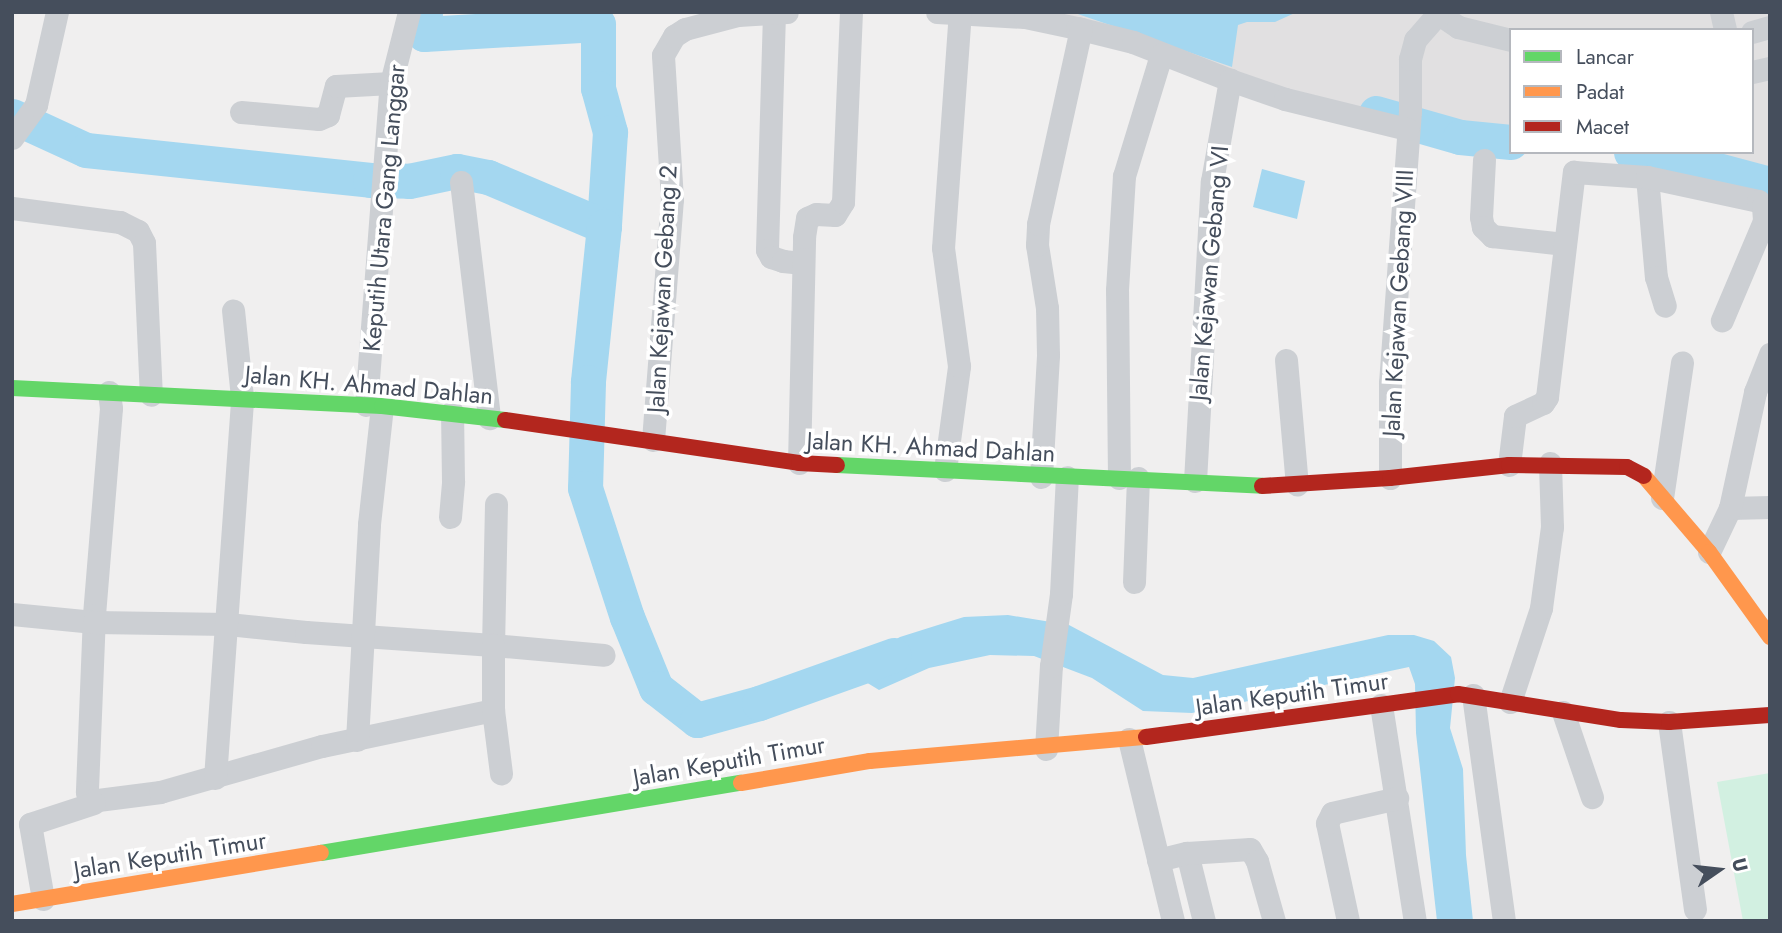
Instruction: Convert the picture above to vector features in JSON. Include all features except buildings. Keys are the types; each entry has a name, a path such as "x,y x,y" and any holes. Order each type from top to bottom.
{"street":[{"path":"12,138 34,110 57,12"},
{"name":"Keputih Utara Gang Langgar","path":"357,740 391,83 409,12"},
{"path":"787,12 774,13 767,250 771,257 803,263"},
{"path":"799,463 804,237 810,216 835,215 843,202 851,12"},
{"name":"Jalan Kejawan Gebang 2","path":"653,440 672,200 663,55 674,36 685,29 738,15 774,13"},
{"path":"946,470 958,366 943,248 948,13 1025,17 1081,29 1133,42 1161,55 1285,99 1409,121"},
{"path":"1436,14 1458,27 1509,40"},
{"name":"Jalan Kejawan Gebang VIII","path":"1390,478 1390,383 1412,50 1415,40 1436,14"},
{"path":"1041,477 1048,355 1047,307 1037,245 1038,224 1081,29"},
{"path":"1134,582 1117,290 1124,176 1161,55"},
{"name":"Jalan Kejawan Gebang VI","path":"1195,481 1212,181 1230,80"},
{"path":"241,113 319,120 328,114 336,86 391,83"},
{"path":"1484,160 1481,217 1483,227 1492,236 1565,244"},
{"path":"1509,465 1515,416 1543,403 1547,397 1574,172 1647,177 1758,201 1763,206 1763,221 1722,320"},
{"path":"1647,177 1656,277 1665,306"},
{"path":"461,182 489,418"},
{"path":"12,208 120,222 138,231 144,243 151,395"},
{"path":"215,778 242,397 233,310"},
{"path":"1709,552 1730,508 1763,394 1770,354"},
{"path":"1286,360 1297,485"},
{"path":"1662,498 1682,362"},
{"name":"Jalan KH. Ahmad Dahlan","path":"12,388 374,405 452,412 570,428 799,463 1041,477 1195,481 1245,487 1390,478 1509,465 1550,463 1627,467 1643,475 1709,552 1770,637"},
{"path":"91,797 94,622 111,408 109,392"},
{"path":"450,517 453,481 452,412"},
{"path":"1510,702 1541,608 1552,527 1550,463"},
{"path":"1046,749 1051,666 1061,594 1066,477"},
{"path":"496,504 493,710 501,774"},
{"path":"1730,508 1770,507"},
{"path":"12,614 94,622 228,624 604,655"},
{"path":"1465,695 1504,921"},
{"name":"Jalan Keputih Timur","path":"12,904 870,761 1046,749 1129,740 1406,700 1465,695 1563,712 1668,722 1770,715"},
{"path":"1381,705 1415,921"},
{"path":"43,899 30,824 91,797 160,792 302,751 493,710"},
{"path":"1563,712 1592,797"},
{"path":"1668,722 1695,909"},
{"path":"1129,740 1173,921"},
{"path":"1348,921 1326,823 1332,813 1397,798"},
{"path":"1158,860 1186,853 1250,849 1259,865 1275,921"},
{"path":"1186,853 1204,921"}],"shaded area":[{"path":"996,12 1770,12 1770,168 1681,154 1754,154 1754,28 1509,28 1509,128 1408,112 1254,97 1057,25"}],"green space":[{"path":"1770,773 1770,921 1743,921 1717,782"}],"water":[{"path":"1072,12 1297,12 1275,22 1247,22 1238,25 1232,67"},
{"path":"1262,169 1305,181 1297,219 1253,207"},
{"path":"1008,615 1069,625 1163,675 1193,678 1388,635 1414,635 1434,641 1451,657 1455,678 1450,728 1463,769 1466,855 1473,921 1437,921 1416,733 1415,684 1409,667 1192,713 1143,711 1092,678 1034,656 990,655 929,668 879,690 843,668 900,637 964,617"}],"waterway":[{"path":"425,12 424,34 598,24 598,88 610,132 604,226"},
{"path":"1376,113 1460,137 1509,142"},
{"path":"12,116 86,150 370,180 409,181 457,171 488,177 604,226 588,382 585,488 627,617 656,688 697,720 759,703 894,655"},
{"path":"1651,154 1770,184"}],"traffic: fast":[{"path":"12,388 382,406 505,420"},
{"path":"837,465 1262,486"},
{"path":"321,853 741,783"}],"traffic: slow":[{"path":"1644,476 1709,552 1770,637"},
{"path":"741,783 870,761 1146,737"},
{"path":"12,904 321,853"}],"traffic: jam":[{"path":"505,420 799,463 837,465"},
{"path":"1262,486 1390,478 1509,465 1627,467 1644,476"},
{"path":"1146,737 1458,694 1621,720 1669,722 1770,715"}]}
